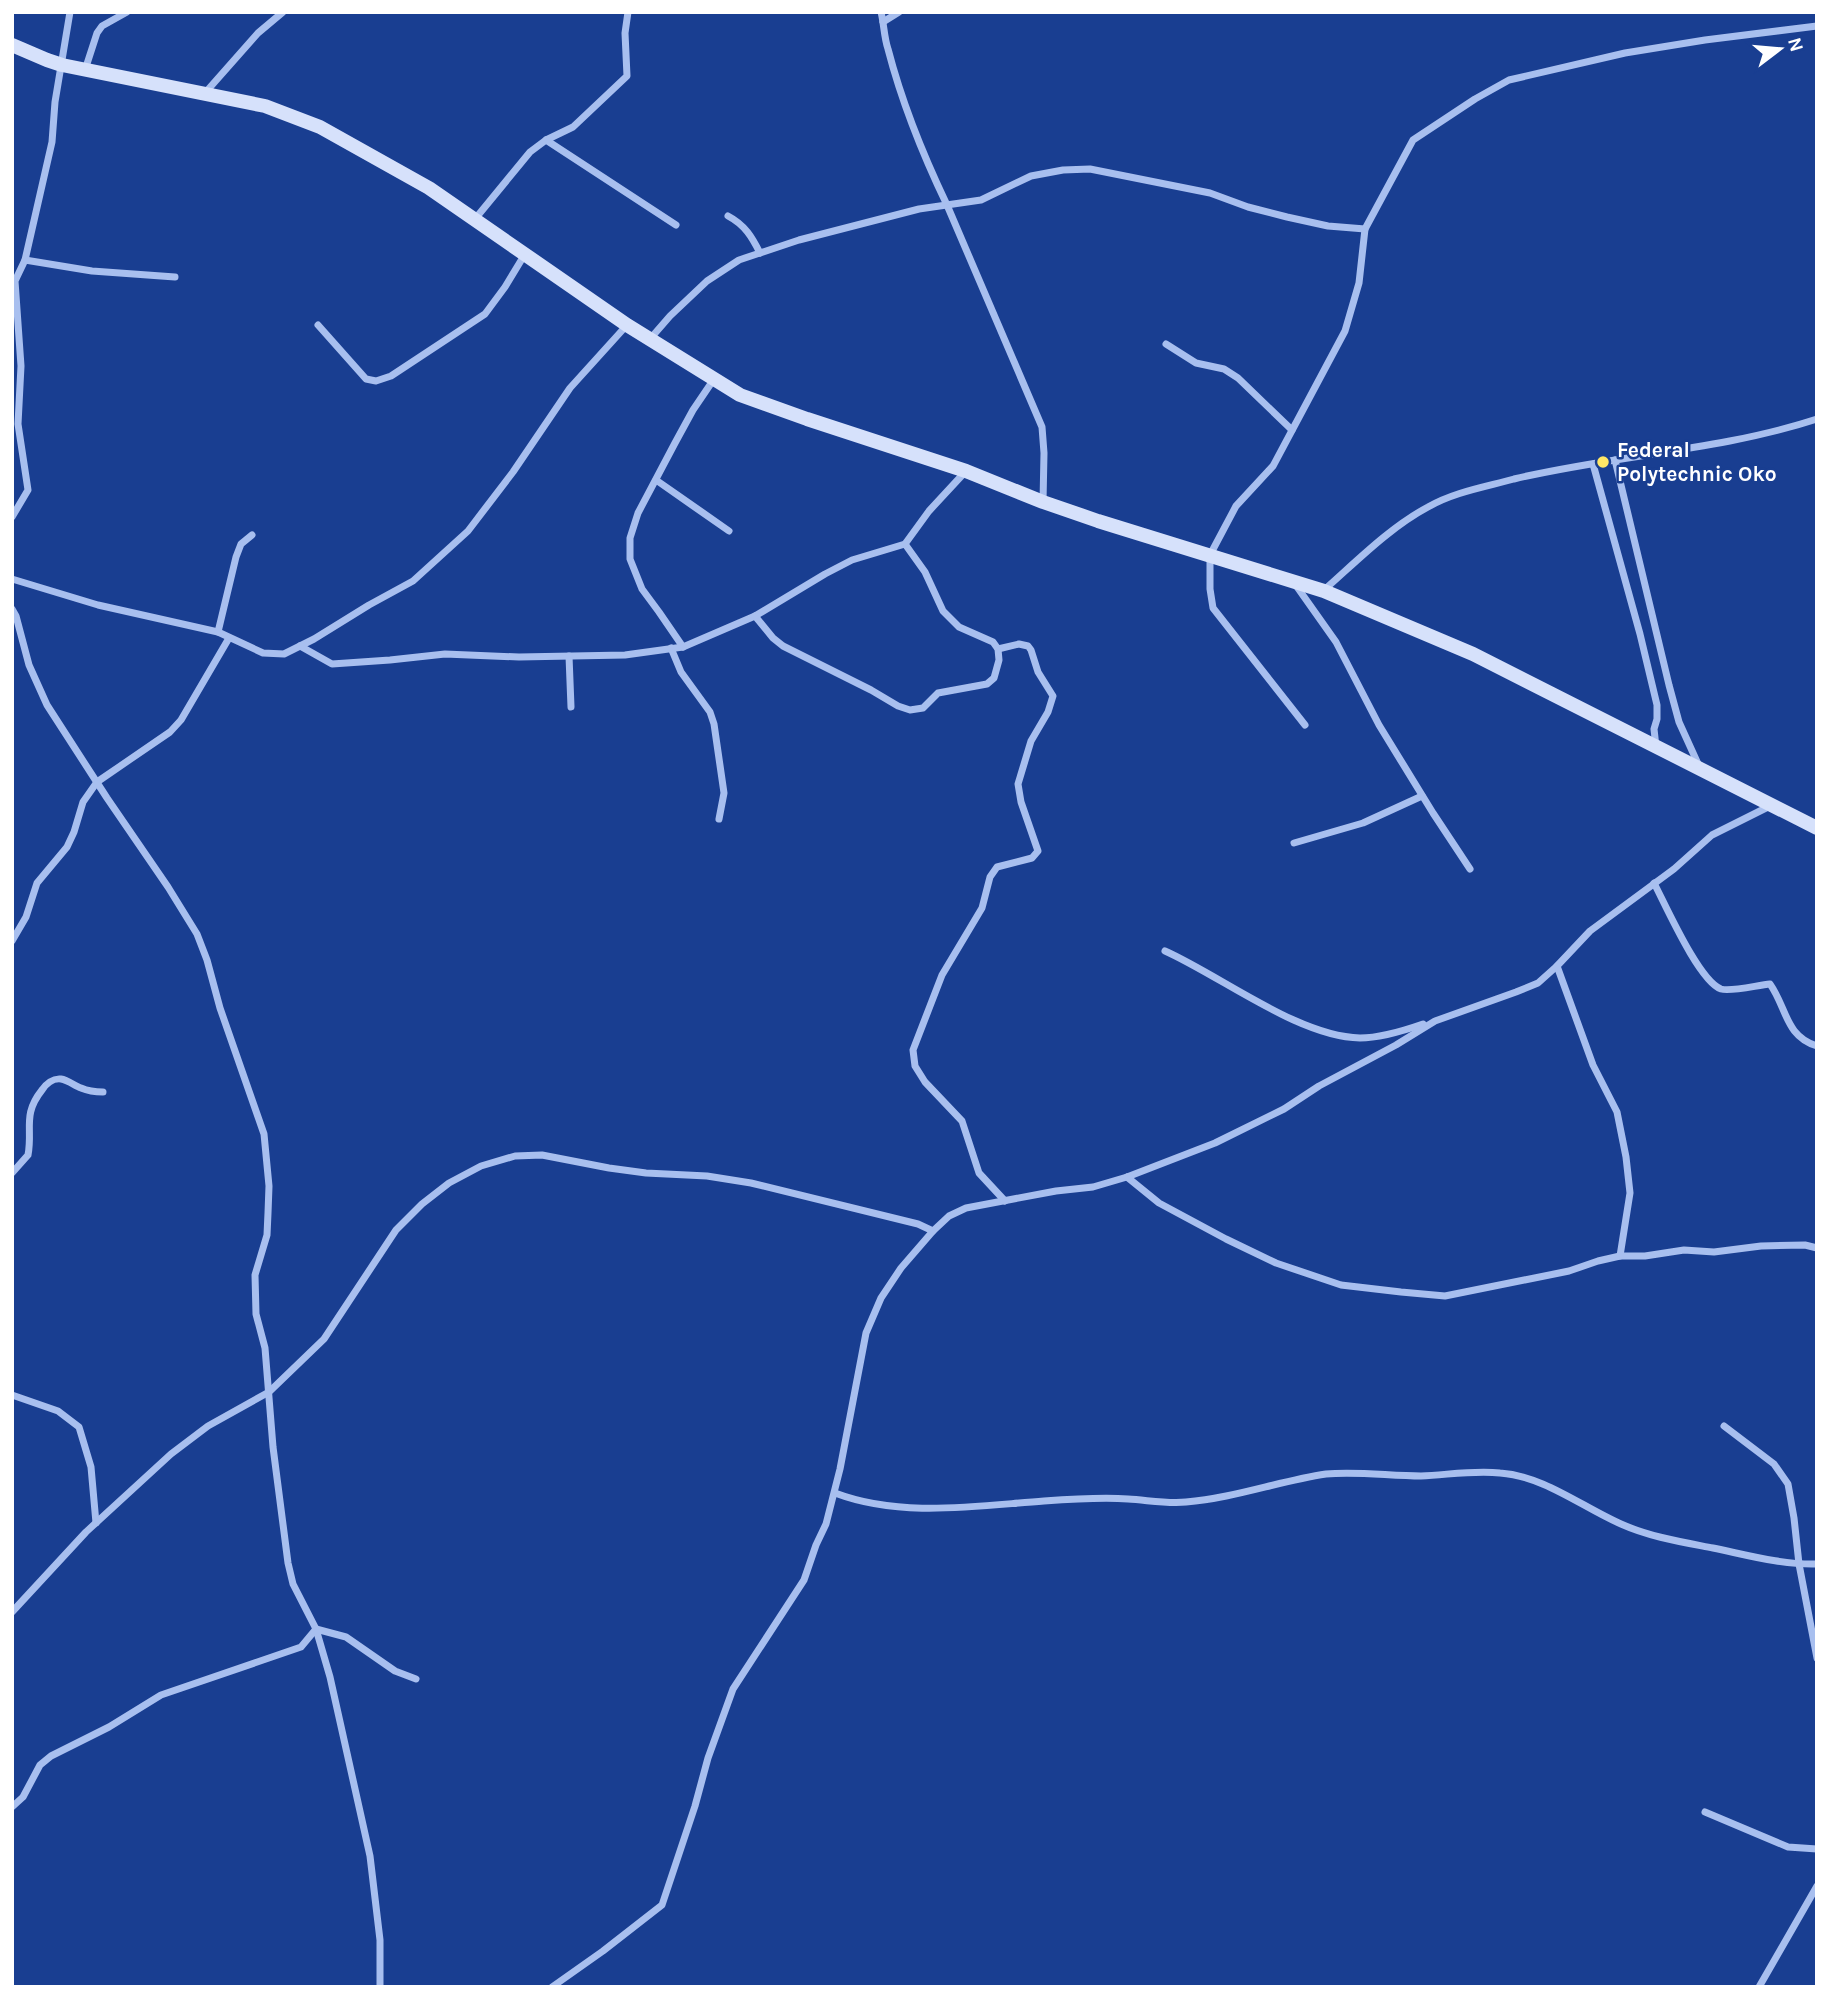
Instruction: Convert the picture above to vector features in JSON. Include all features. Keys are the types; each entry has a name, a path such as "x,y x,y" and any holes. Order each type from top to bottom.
{"main road":[{"path":"12,45 62,65 265,106 320,127 429,188 627,325 740,395 966,471 1098,521 1324,591 1473,654 1817,828"}],"street":[{"path":"12,517 27,490 15,427 21,366 14,279 25,260 52,142 55,103 70,12"},
{"path":"85,70 97,33 102,26 127,12"},
{"path":"205,94 258,33 283,12"},
{"path":"475,220 530,152 546,140 573,127 627,76 625,33 628,12"},
{"path":"881,12 887,46 902,97 933,176 1042,428 1043,502"},
{"path":"883,22 899,12"},
{"path":"1305,725 1213,608 1210,555 1236,506 1273,466 1345,331 1359,283 1365,229 1413,140 1509,80 1625,53 1817,26"},
{"path":"546,140 676,225"},
{"path":"650,339 707,281 738,260 810,237 919,209 981,200 1031,176 1063,170 1090,169 1210,193 1248,207 1314,223 1365,229"},
{"path":"728,216 741,223 760,253"},
{"path":"318,325 366,379 376,382 391,376 485,314 525,254"},
{"path":"25,260 92,271 175,277"},
{"path":"12,579 98,605 218,632 263,653 284,654 413,581 468,531 513,472 570,388 627,325"},
{"path":"1166,344 1196,363 1224,369 1238,378 1292,430"},
{"path":"682,647 642,589 630,559 630,538 638,513 693,410 714,379"},
{"path":"1324,591 1400,523 1430,505 1465,491 1564,467 1756,435 1817,419"},
{"path":"1615,460 1679,722 1700,770"},
{"path":"1592,464 1657,705 1654,729 1656,747"},
{"path":"300,646 332,664 445,653 519,657 625,655 682,647 755,617 852,560 905,544 929,511 966,471"},
{"path":"656,480 729,531"},
{"path":"218,632 240,544 253,535"},
{"path":"755,617 783,646 910,710 922,708 938,693 987,684 994,678 999,660 998,649 993,642 959,628 943,611 925,572 905,544"},
{"path":"1624,578 1642,573"},
{"path":"1292,580 1336,642 1379,725 1470,869"},
{"path":"12,609 29,665 47,705 197,934 264,1133 269,1186 268,1213 267,1235 255,1275 256,1314 265,1348 273,1447 290,1575 316,1629 330,1677 370,1856 380,1940 380,1987"},
{"path":"1640,635 1656,631"},
{"path":"12,941 16,927 32,902 37,883 67,847 83,802 97,782 170,732 181,720 229,638"},
{"path":"998,649 1019,644 1028,646 1038,672 1053,696 1048,712 1031,741 1018,784 1021,802 1038,851 1032,858 997,867 990,877 982,908 942,975 913,1050 915,1066 925,1082 962,1121 979,1173 1005,1200"},
{"path":"671,648 681,672 710,712 714,724 724,793 719,819"},
{"path":"569,656 571,707"},
{"path":"1294,843 1363,823 1422,796"},
{"path":"1165,951 1190,962 1289,1018 1340,1035 1360,1038 1380,1036 1435,1021 1538,983 1590,931 1712,835 1773,805"},
{"path":"1654,883 1692,957 1710,983 1723,990 1770,984 1778,996 1788,1023 1803,1042 1817,1046"},
{"path":"1558,965 1593,1065 1617,1112 1630,1193 1620,1256"},
{"path":"552,1987 662,1905 708,1758 733,1689 804,1580 826,1524 835,1493 866,1333 881,1297 901,1268 933,1231 949,1216 966,1208 1093,1187 1127,1177 1215,1143 1435,1021"},
{"path":"12,1173 28,1154 28,1125 32,1106 46,1084 63,1079 88,1091 103,1093"},
{"path":"12,1612 96,1523 171,1454 208,1426 268,1392 324,1339 396,1230 422,1204 449,1184 481,1166 514,1156 542,1155 646,1173 706,1176 751,1183 918,1224 933,1231"},
{"path":"1127,1177 1159,1203 1276,1263 1341,1285 1445,1296 1569,1271 1620,1256 1645,1256 1684,1250 1714,1252 1761,1246 1805,1245 1817,1248"},
{"path":"12,1395 58,1411 79,1427 91,1467 96,1523"},
{"path":"1724,1426 1774,1464 1788,1485 1798,1564 1817,1658"},
{"path":"835,1493 854,1501 881,1506 934,1508 1107,1498 1183,1503 1329,1474 1414,1476 1500,1473 1549,1487 1623,1525 1651,1536 1798,1564 1817,1563"},
{"path":"316,1629 346,1637 395,1671 416,1679"},
{"path":"12,1807 23,1797 40,1765 51,1756 109,1727 162,1695 301,1647 316,1629"},
{"path":"1704,1812 1788,1847 1817,1849"},
{"path":"1759,1987 1814,1901 1817,1886"}],"place":[{"name":"Federal Polytechnic Oko","path":"1603,462"}]}
